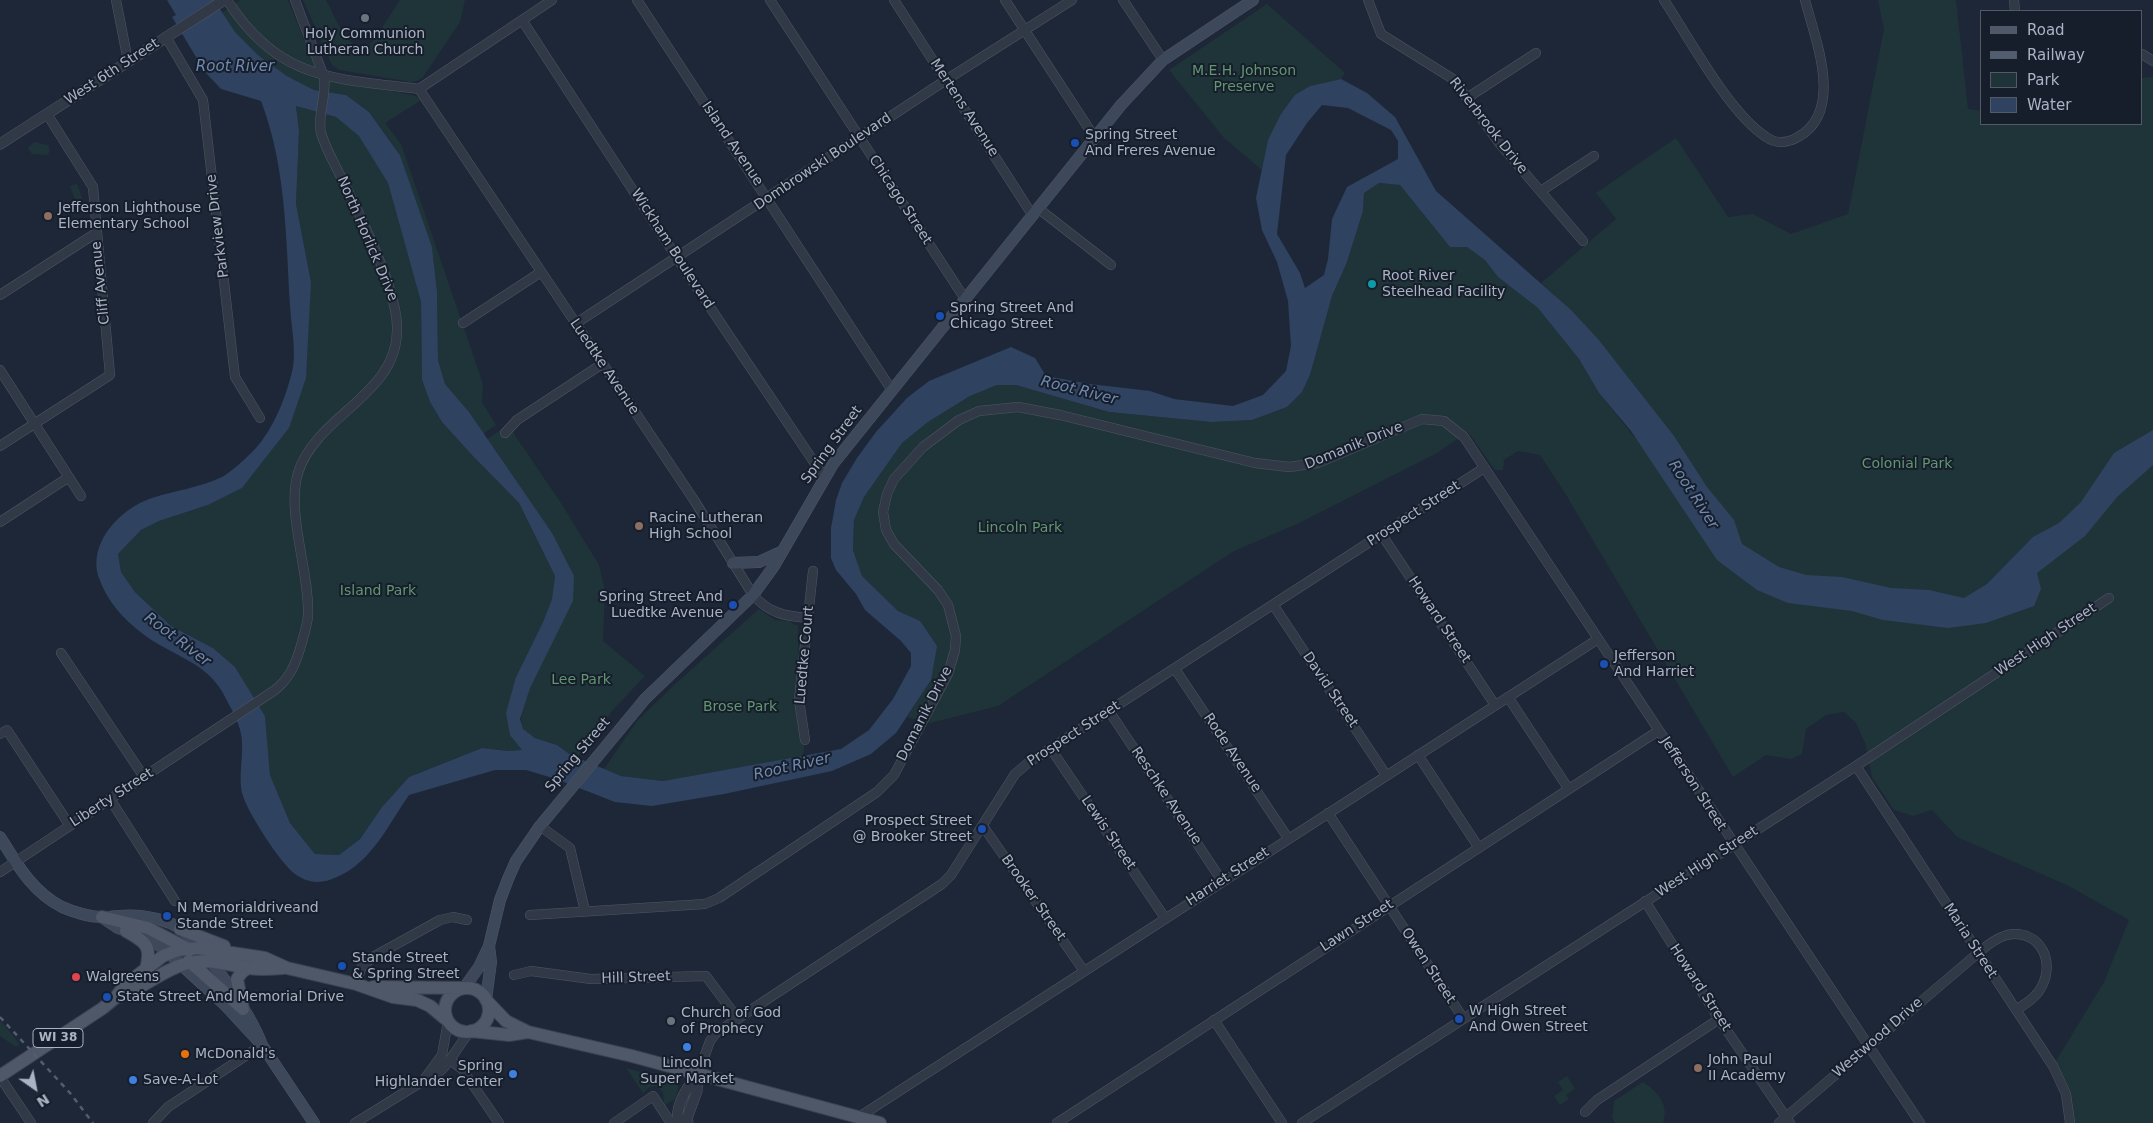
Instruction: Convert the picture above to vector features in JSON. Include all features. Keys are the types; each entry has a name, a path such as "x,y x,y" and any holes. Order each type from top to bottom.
{"main road":[{"name":"Spring Street","path":"464,988 479,967 489,946 494,921 516,861 560,799 657,686 715,634 753,595 783,551 824,477 892,389 1036,213 1121,105 1163,60 1253,0"},
{"path":"733,563 759,562 783,551"},
{"path":"0,837 33,886 63,908 148,928 193,948 210,962 257,1031 262,1045"},
{"path":"102,917 123,914 159,919 235,952"},
{"path":"102,917 138,938 148,949 149,955 146,969"},
{"path":"180,929 193,948"},
{"path":"126,931 152,940 188,964 243,1009"},
{"name":"Spring Street","path":"486,1000 491,962 489,946"},
{"name":"WI 38","path":"0,1076 115,998 126,984 169,953 193,948 235,952 265,958 287,968 360,986 393,997 418,1000 430,1006 458,1030 509,1035 528,1032"},
{"name":"WI 38","path":"115,998 130,994 172,969 188,964 210,962 248,968 287,968"},
{"path":"188,964 262,1045 314,1123"},
{"path":"243,1009 237,979 248,968"},
{"name":"WI 38","path":"360,986 464,988 477,990 506,1021 528,1032 698,1074 880,1123"},
{"path":"448,1021 445,1014 447,1000 457,990 464,988"},
{"path":"471,1031 483,1025 486,1019 488,1013 486,1000"}],"street":[{"path":"116,0 128,61"},
{"path":"226,0 266,46 289,64 324,77 419,89 552,0"},
{"name":"West 6th Street","path":"0,144 226,0"},
{"name":"North Horlick Drive","path":"225,724 283,684 294,667 308,617 296,505 298,472 318,440 375,384 392,358 398,329 396,310 369,236 325,145 321,121 326,89 324,77 295,0"},
{"name":"Island Avenue","path":"637,0 892,389"},
{"name":"Chicago Street","path":"770,0 965,299"},
{"name":"Mertens Avenue","path":"894,0 1036,213 1111,265"},
{"path":"1005,0 1095,138"},
{"name":"Dombrowski Boulevard","path":"575,324 946,80 1072,0"},
{"path":"1123,0 1163,60"},
{"name":"Riverbrook Drive","path":"1368,0 1380,34 1448,74 1457,83 1500,144 1584,241"},
{"path":"1664,0 1730,99 1754,126 1771,140 1779,142 1794,140 1810,128 1820,111 1823,93 1822,66 1805,0"},
{"name":"Wickham Boulevard","path":"522,20 677,258 824,477"},
{"name":"Parkview Drive","path":"166,37 203,100 235,377 260,418"},
{"path":"1467,98 1536,53"},
{"name":"Luedtke Avenue","path":"419,89 694,500 753,595 761,604 775,613 808,618"},
{"name":"Cliff Avenue","path":"35,424 110,375 93,188 46,114"},
{"path":"1541,191 1594,156"},
{"path":"0,295 96,233"},
{"path":"463,323 540,272"},
{"path":"505,433 518,420 602,364"},
{"path":"0,370 81,496"},
{"name":"Domanik Drive","path":"530,915 705,904 719,898 877,792 894,775 948,674 955,650 956,636 948,605 938,590 894,544 886,530 883,512 887,494 900,471 923,447 959,420 979,411 1018,407 1060,414 1255,463 1299,467 1327,459 1414,422 1436,419 1458,430 1484,468"},
{"path":"0,446 35,424"},
{"name":"Prospect Street","path":"698,1074 712,1037 942,884 951,875 1015,774 1051,748 1274,606 1484,468"},
{"name":"Jefferson Street","path":"1484,468 1920,1123"},
{"path":"0,522 69,477"},
{"name":"Howard Street","path":"1382,534 1496,705"},
{"name":"Luedtke Court","path":"805,740 799,700 813,571"},
{"name":"West High Street","path":"1302,1123 1856,766 2109,598"},
{"name":"David Street","path":"1274,606 1386,775"},
{"name":"Harriet Street","path":"859,1117 1598,638"},
{"path":"61,653 144,777"},
{"name":"Rode Avenue","path":"1175,669 1288,838"},
{"path":"1508,697 1568,788"},
{"name":"Reschke Avenue","path":"1109,711 1222,881"},
{"name":"Liberty Street","path":"0,872 225,724"},
{"path":"0,734 7,730 70,826"},
{"name":"Lawn Street","path":"1057,1123 1658,731"},
{"name":"Lewis Street","path":"1051,748 1165,918"},
{"path":"1418,755 1479,848"},
{"name":"Maria Street","path":"1856,766 2060,1080 2069,1107 2070,1123"},
{"path":"110,799 175,901"},
{"name":"Owen Street","path":"1328,813 1463,1018"},
{"path":"540,826 570,848 586,911"},
{"name":"Brooker Street","path":"983,826 1084,971"},
{"name":"Howard Street","path":"1645,901 1785,1121"},
{"path":"360,986 361,968 373,956 440,920 453,917 467,920"},
{"name":"Westwood Drive","path":"1785,1121 1978,953 1994,941 2008,935 2032,939 2042,948 2049,969 2039,992 2016,1010"},
{"name":"Hill Street","path":"514,975 532,971 591,979 706,976 738,1019"},
{"path":"1585,1112 1597,1100 1719,1019"},
{"path":"1214,1020 1282,1123"},
{"path":"423,1081 442,1055 448,1021"},
{"path":"355,1123 423,1081 434,1077 450,1060 457,1047 471,1031"},
{"path":"153,1123 168,1107 262,1045"},
{"path":"450,1060 462,1069 499,1123"},
{"path":"678,1123 677,1114 686,1088 698,1074"},
{"path":"688,1123 687,1118 697,1091 698,1074"},
{"path":"0,1076 31,1123"},
{"path":"614,1123 653,1096 671,1123"}],"green space":[{"path":"240,0 288,0 319,77 416,96 421,100 385,123 401,144 483,384 482,402 496,425 483,434 469,412 445,384 438,360 437,291 432,247 400,155 369,112 346,95 314,90 287,76 259,56 235,32 222,13"},
{"path":"303,0 326,0 346,37 358,47 365,49 373,41 400,0 465,0 460,22 423,77 411,82 339,70 332,65"},
{"name":"Colonial Park","path":"1878,0 1956,0 1968,109 1980,111 1980,125 2143,125 2143,78 2153,77 2153,1123 2070,1123 2069,1107 2053,1066 2104,982 2129,920 2069,886 1957,837 1932,810 1913,816 1894,810 1872,777 1866,745 1856,723 1844,712 1826,715 1806,729 1802,754 1791,759 1766,755 1733,777 1565,493 1540,455 1518,451 1504,460 1503,470 1495,470 1468,432 1437,453 1297,524 1234,551 998,706 930,723 907,717 931,680 920,621 898,611 862,576 853,550 854,520 864,497 902,443 928,422 970,396 997,385 1016,385 1109,412 1211,422 1252,420 1287,407 1302,392 1310,375 1332,296 1347,262 1363,211 1364,193 1379,183 1400,185 1450,247 1467,247 1486,260 1498,277 1538,308 1579,359 1599,393 1639,443 1664,424 1590,333 1541,283 1616,219 1596,193 1676,138 1728,217 1753,214 1791,234 1848,214 1884,29"},
{"name":"M.E.H. Johnson Preserve","path":"1267,4 1345,73 1341,79 1310,86 1268,140 1262,170 1224,138 1169,70"},
{"name":"Island Park","path":"296,106 336,117 360,136 388,183 421,302 422,380 430,402 442,422 519,503 555,576 552,599 516,677 522,750 508,751 482,748 409,777 382,807 360,839 339,855 315,854 290,823 270,775 265,716 235,667 213,648 171,626 135,592 121,572 118,554 141,530 159,521 208,505 242,488 289,428 311,282 296,204 299,131"},
{"path":"34,142 48,145 50,150 48,155 32,154 28,148"},
{"path":"77,184 83,200 76,202 70,186"},
{"name":"Lee Park","path":"508,425 561,503 599,565 605,591 603,641 645,676 613,710 577,758 557,745 530,735 523,728 522,718 531,685 549,645 573,601 497,452 487,439"},
{"name":"Brose Park","path":"759,609 775,620 790,621 794,625 798,625 799,700 805,740 803,756 663,781 621,776 604,769 637,721"},
{"path":"0,1020 20,1044 16,1047 0,1036"},
{"path":"626,1068 674,1081 679,1087 675,1099 664,1106 663,1092 656,1086 650,1087 643,1093"},
{"path":"1567,1076 1575,1089 1566,1095 1569,1099 1560,1105 1554,1096 1563,1090 1558,1082"},
{"path":"1643,1082 1661,1099 1665,1110 1663,1123 1615,1123 1612,1117 1614,1101"}],"water":[{"name":"Root River","path":"167,0 214,0 235,32 259,56 287,76 314,90 346,95 369,112 400,155 432,247 437,291 438,360 445,384 469,412 552,533 574,576 573,601 530,688 520,719 523,729 535,738 557,745 571,755 621,776 663,781 841,749 869,730 893,699 911,666 911,653 901,641 865,610 856,594 836,570 831,558 831,528 836,500 842,483 857,458 876,432 907,398 929,381 1011,347 1035,358 1046,376 1090,384 1150,391 1174,399 1233,406 1263,395 1286,371 1291,346 1288,301 1277,262 1262,230 1256,198 1268,140 1281,114 1295,95 1310,86 1341,79 1367,93 1395,117 1436,191 1571,310 1598,339 1674,436 1707,487 1734,520 1742,544 1779,567 1806,575 1842,577 1891,588 1929,590 1964,598 1987,584 2033,537 2059,523 2081,502 2114,453 2153,430 2153,465 2117,497 2085,536 2037,573 2041,589 2034,606 1986,623 1948,628 1883,620 1852,611 1788,603 1757,590 1717,560 1631,431 1599,393 1579,359 1538,308 1498,277 1485,260 1467,247 1450,247 1400,185 1379,183 1364,193 1363,211 1347,262 1332,296 1310,375 1302,392 1287,407 1252,420 1211,422 1109,412 1016,385 997,385 970,396 928,422 902,443 864,497 854,520 853,550 862,576 898,611 920,621 937,646 931,680 896,733 871,754 832,771 724,794 652,806 615,802 556,779 526,770 495,770 409,795 378,842 360,862 331,879 321,882 305,880 295,874 282,860 266,838 246,804 241,789 242,742 240,729 216,682 197,666 136,629 111,602 102,586 97,565 98,552 102,540 118,518 140,503 152,498 205,484 222,477 260,444 277,414 293,367 294,344 286,228 280,176 276,151 261,101 221,89 205,72 172,17 176,15","holes":["1322,105 1348,108 1391,130 1398,141 1398,159 1347,187 1332,219 1328,259 1324,275 1305,288 1300,273 1277,234 1286,155 1307,123","296,106 336,117 359,136 388,183 421,302 422,380 430,402 442,422 519,503 555,576 552,599 516,677 506,713 510,735 522,750 508,751 482,748 409,777 382,807 360,839 339,855 315,854 290,823 270,775 265,716 235,667 213,648 171,626 135,592 121,572 118,554 141,530 159,521 208,505 242,488 289,428 306,378 311,282 296,204 299,131"]}],"railway":[{"path":"0,1017 70,1093 93,1123"}],"place":[{"name":"Holy Communion Lutheran Church","path":"365,18"},
{"name":"Spring Street And Freres Avenue","path":"1075,143"},
{"name":"Jefferson Lighthouse Elementary School","path":"48,216"},
{"name":"Root River Steelhead Facility","path":"1372,284"},
{"name":"Spring Street And Chicago Street","path":"940,316"},
{"name":"Racine Lutheran High School","path":"639,526"},
{"name":"Spring Street And Luedtke Avenue","path":"733,605"},
{"name":"Jefferson And Harriet","path":"1604,664"},
{"name":"Prospect Street @ Brooker Street","path":"982,829"},
{"name":"N Memorialdriveand Stande Street","path":"167,916"},
{"name":"Stande Street & Spring Street","path":"342,966"},
{"name":"Walgreens","path":"76,977"},
{"name":"State Street And Memorial Drive","path":"107,997"},
{"name":"W High Street And Owen Street","path":"1459,1019"},
{"name":"Church of God of Prophecy","path":"671,1021"},
{"name":"Lincoln Super Market","path":"687,1047"},
{"name":"McDonald's","path":"185,1054"},
{"name":"John Paul II Academy","path":"1698,1068"},
{"name":"Spring Highlander Center","path":"513,1074"},
{"name":"Save-A-Lot","path":"133,1080"}],"park label":[{"name":"Lincoln Park","path":"1020,528"}]}
